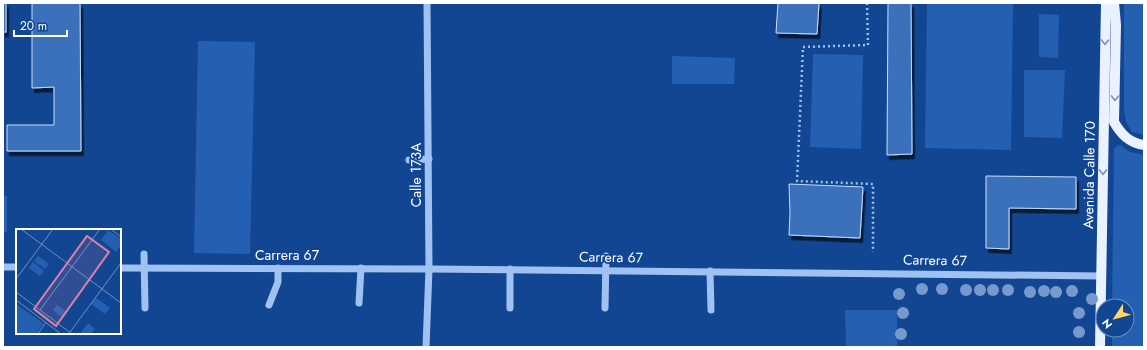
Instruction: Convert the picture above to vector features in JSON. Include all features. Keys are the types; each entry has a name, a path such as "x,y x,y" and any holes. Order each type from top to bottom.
{"main road":[{"name":"Avenida Calle 170","path":"1100,347 1106,3"},
{"path":"1114,3 1116,25 1114,122 1120,132 1128,139 1138,144 1144,144"}],"street":[{"name":"Calle 173A","path":"426,347 429,269 427,3"},
{"path":"409,160 429,159"},
{"path":"144,254 145,308"},
{"path":"605,308 606,256"},
{"path":"3,267 16,267"},
{"name":"Carrera 67","path":"121,268 510,269 1102,276"},
{"path":"269,305 275,293 278,282 278,268"},
{"path":"359,304 361,268"},
{"path":"510,269 510,308"},
{"path":"710,271 711,310"}],"path":[{"path":"867,3 868,45 803,47 797,181 873,184 873,252"}],"shaded area":[{"path":"927,3 1013,3 1011,150 925,148"},
{"path":"1124,3 1144,3 1144,135 1132,132 1126,122 1124,109"},
{"path":"1039,14 1059,15 1058,58 1039,57"},
{"path":"198,41 255,42 250,254 194,253"},
{"path":"813,54 863,55 861,149 810,147"},
{"path":"672,56 735,58 734,84 672,84"},
{"path":"1024,70 1065,70 1062,138 1024,137"},
{"path":"1120,145 1130,152 1144,155 1144,347 1112,347 1112,338 1135,338 1135,298 1112,298 1114,149"},
{"path":"3,196 7,196 7,232 3,232"},
{"path":"845,310 897,310 897,347 846,347"}],"building":[{"path":"3,3 6,3 6,32 3,32"},
{"path":"32,3 80,3 81,151 7,151 7,125 54,125 54,87 32,88"},
{"path":"778,3 819,3 817,34 776,33"},
{"path":"888,3 911,3 912,154 887,155"},
{"path":"986,176 1076,177 1076,209 1009,208 1009,249 986,248"},
{"path":"789,184 863,187 860,238 789,235"}]}
